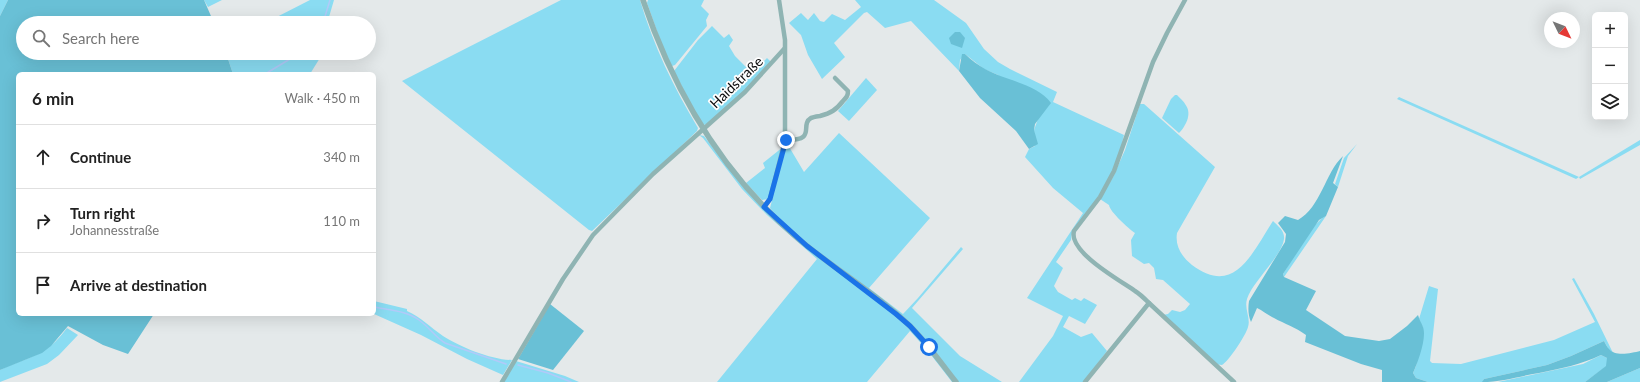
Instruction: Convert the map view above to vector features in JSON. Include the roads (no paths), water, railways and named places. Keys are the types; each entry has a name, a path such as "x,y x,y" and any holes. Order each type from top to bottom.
{"street":[{"path":"643,0 669,70 703,130 738,178 764,207 807,246 887,306 910,326 929,347 956,382"},
{"path":"764,207 770,199 786,140 785,31 779,0"},
{"path":"1185,0 1153,62 1114,172 1100,197 1077,228 1073,236 1075,242 1094,263 1139,293 1234,382"},
{"name":"Haidstraße","path":"502,382 563,280 593,235 653,174 745,92 784,49"},
{"path":"786,140 797,140 804,137 806,134 807,122 810,118 831,113 847,97 848,91 835,78"},
{"path":"1085,382 1149,303"}],"waterway":[{"path":"325,16 330,0"},
{"path":"268,72 288,60"},
{"path":"376,307 398,311 414,317 445,343 506,364"},
{"path":"518,365 548,373 571,382"}]}
